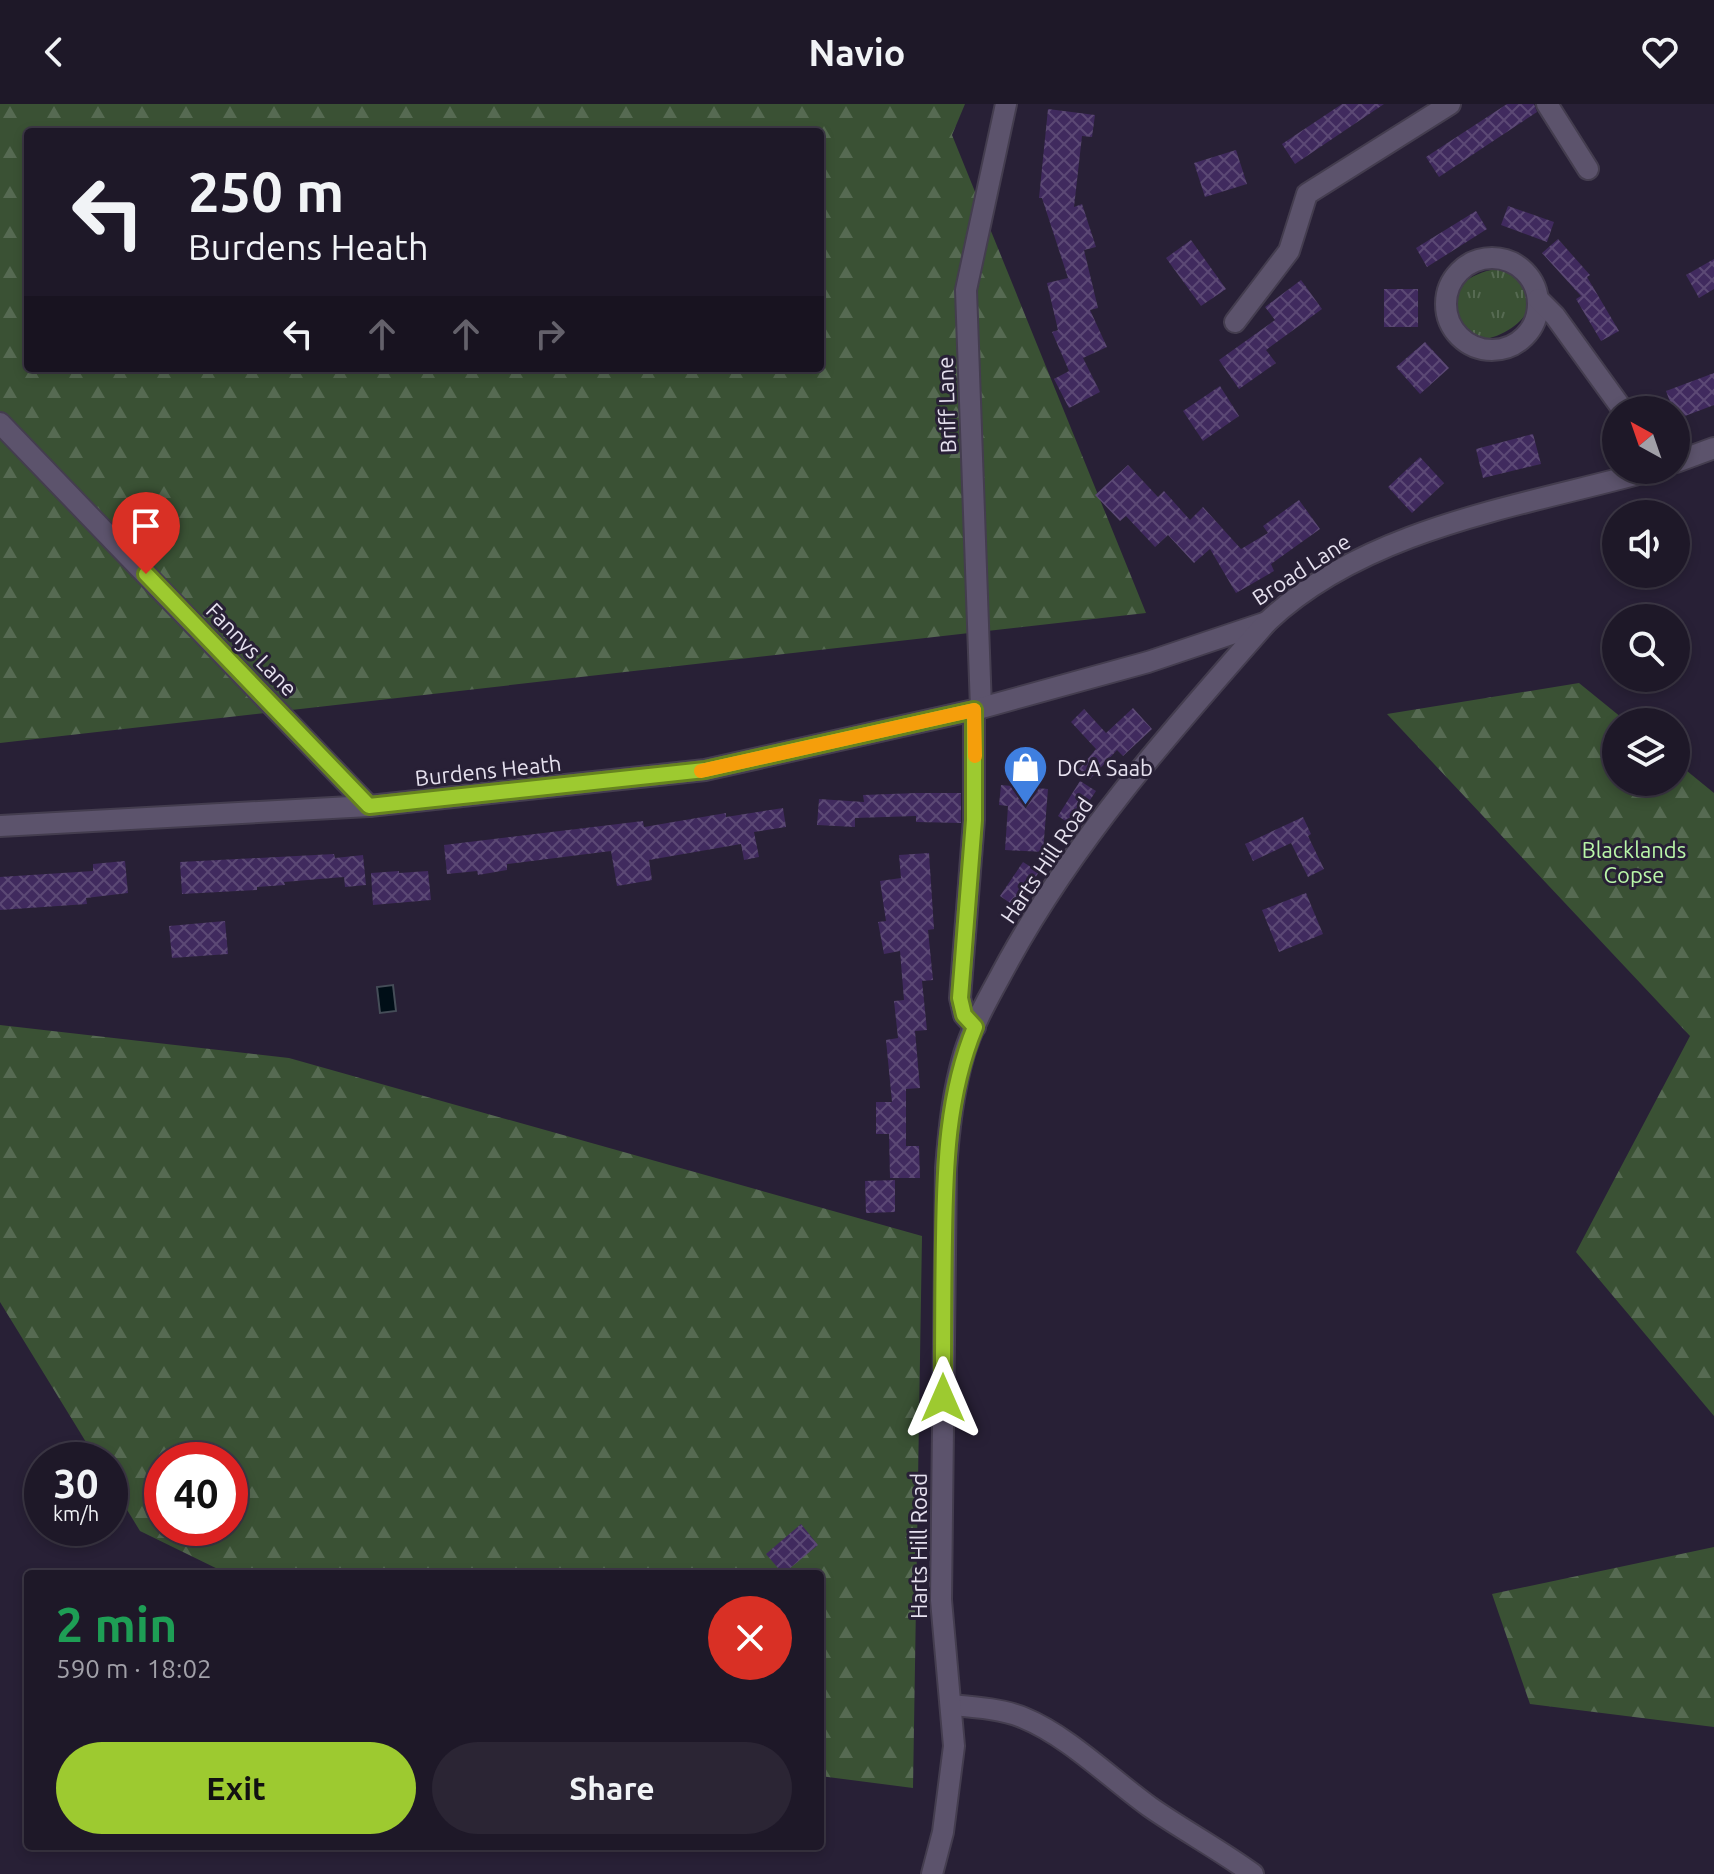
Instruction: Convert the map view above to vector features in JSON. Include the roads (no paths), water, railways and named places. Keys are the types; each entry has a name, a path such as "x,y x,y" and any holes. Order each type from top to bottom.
{"street":[{"name":"Briff Lane","path":"978,709 966,290 1006,104"},
{"path":"1235,322 1289,251 1307,194 1450,104"},
{"path":"1547,104 1588,169"},
{"path":"1538,299 1537,314 1531,329 1520,341 1506,348 1490,350 1461,338 1447,311 1447,296 1461,271 1487,258 1514,264 1526,273 1538,299 1555,316 1613,396"},
{"name":"Fannys Lane","path":"0,423 369,806"},
{"path":"1690,457 1714,448"},
{"name":"Broad Lane","path":"978,709 1148,662 1267,622 1318,582 1381,549 1437,528 1602,484"},
{"name":"Harts Hill Road","path":"932,1874 943,1832 954,1746 941,1600 946,1168 953,1101 965,1051 1021,939 1059,876 1097,822 1267,622"},
{"name":"Burdens Heath","path":"0,826 369,806 705,770 978,709"},
{"name":"Harts Hill Road","path":"975,1027 964,1015 960,998 974,820 978,709"},
{"path":"951,1705 1023,1717 1076,1750 1150,1807 1253,1874"}],"place":[{"name":"DCA Saab","path":"1026,806"}],"park label":[{"name":"Blacklands Copse","path":"1634,862"}]}
